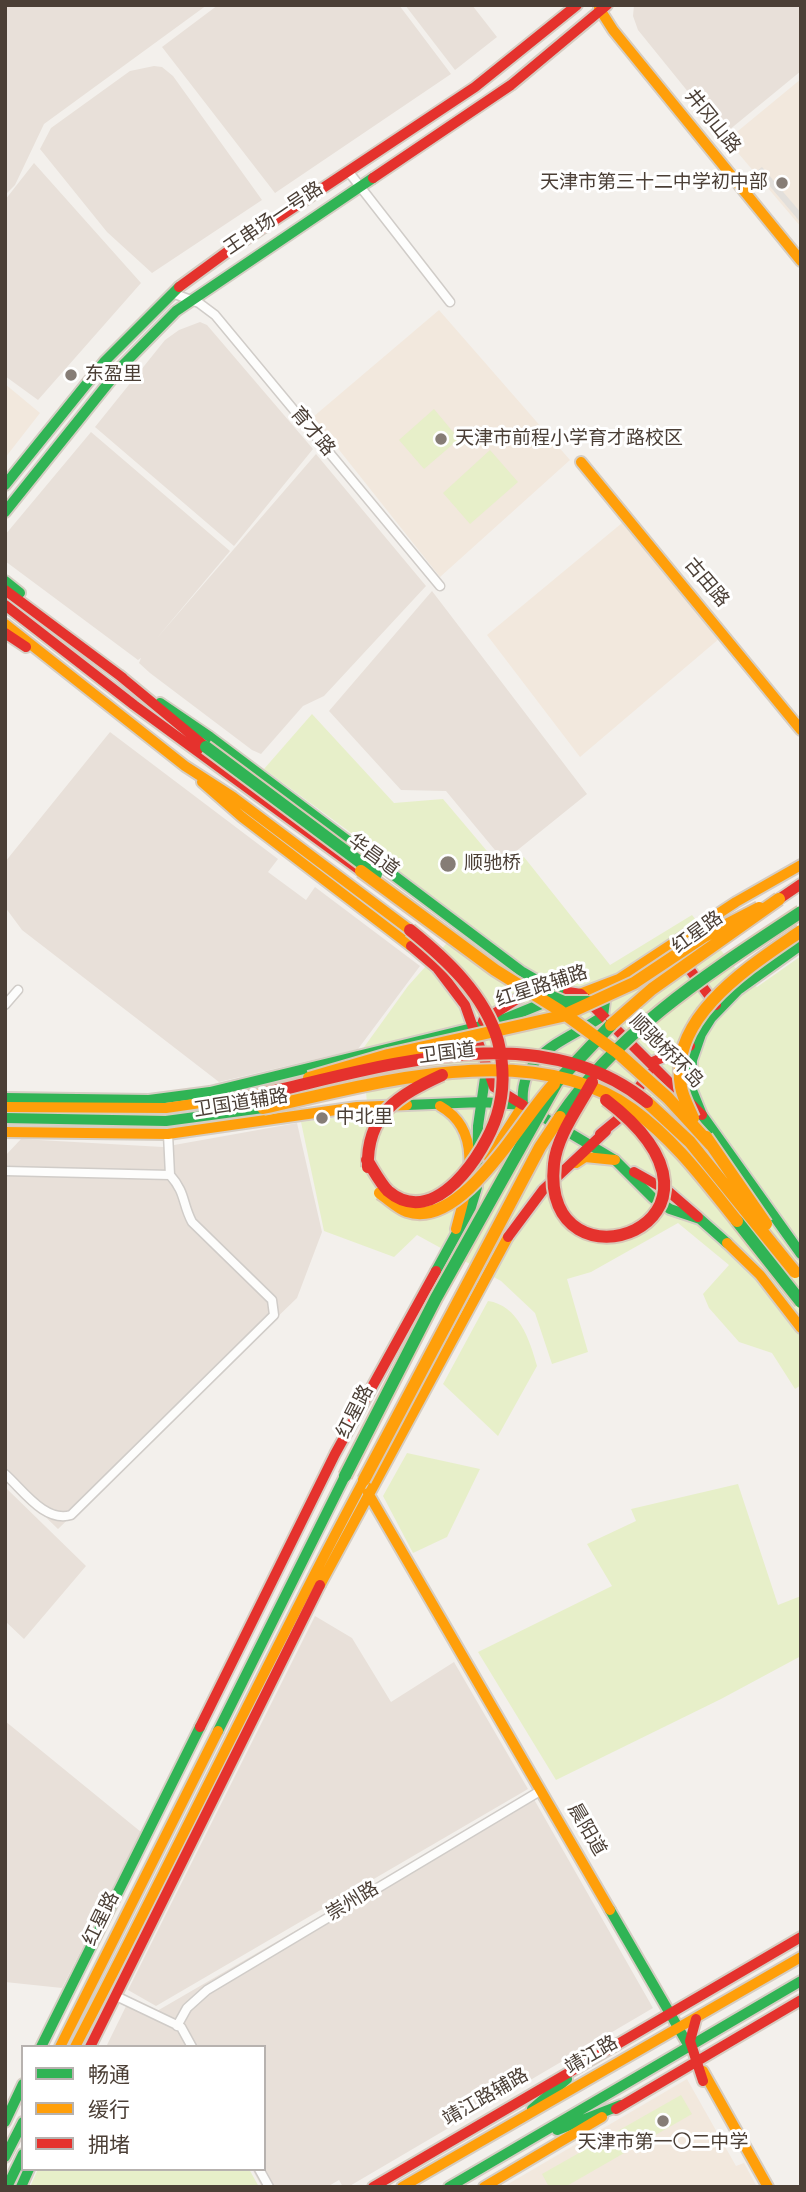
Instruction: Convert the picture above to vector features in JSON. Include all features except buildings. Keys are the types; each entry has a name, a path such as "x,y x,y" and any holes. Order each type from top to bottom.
{"main road":[{"name":"王串场一号路","path":"566,15 577,5"},
{"name":"王串场一号路","path":"5,485 112,354 172,293 205,267 461,99 537,41 577,5"},
{"name":"王串场一号路","path":"5,512 122,366 163,322 190,300 511,85 602,7"},
{"name":"井冈山路","path":"602,7 801,254"},
{"name":"井冈山路","path":"602,7 801,261"},
{"path":"5,476 44,438"},
{"path":"5,494 27,467 44,438"},
{"name":"古田路","path":"581,462 801,730"},
{"path":"5,581 47,620"},
{"name":"华昌道","path":"5,590 119,675 206,747 494,962 541,993 572,1003 598,1000"},
{"name":"华昌道","path":"5,605 495,970 559,1010 618,1053 668,1098 711,1145"},
{"path":"5,624 47,660 185,766 275,827 445,959 472,991 498,1041 503,1072 496,1120 486,1147 459,1182 426,1200 403,1199 382,1185 367,1160"},
{"path":"5,633 47,660"},
{"name":"华昌道","path":"119,675 210,737 510,964 541,983 561,991 581,994"},
{"path":"185,766 242,817 411,946 449,982 475,1026 486,1071 498,1091 615,1160 628,1170 653,1198 670,1209 700,1219 729,1242 760,1275 801,1328"},
{"name":"红星路辅路","path":"475,1026 505,1020 549,1001 581,994 619,979 736,902 801,865"},
{"name":"红星路","path":"61,2045 321,1522 325,1496 345,1476 442,1286 557,1082 603,1033 652,989 801,884"},
{"path":"262,1101 388,1055 562,1016 646,976 703,937 779,898"},
{"name":"红星路","path":"76,2045 187,1832 293,1613 540,1147 563,1112 600,1066 661,1008 801,912"},
{"path":"711,1145 690,1113 683,1092 682,1060 689,1037 702,1012 727,985 801,931"},
{"path":"671,945 719,1008"},
{"path":"801,945 752,979 719,1008 697,1044 692,1059 691,1088 702,1115 801,1254"},
{"name":"红星路辅路","path":"603,1016 606,1012 604,996 619,979"},
{"path":"475,1026 541,983"},
{"name":"顺驰桥环岛","path":"581,994 652,1069 702,1115"},
{"name":"顺驰桥环岛","path":"523,1105 520,1081 527,1067 603,1016"},
{"name":"卫国道辅路","path":"5,1098 70,1100 183,1097 475,1026"},
{"path":"652,1069 697,1044"},
{"name":"卫国道","path":"5,1118 166,1121 472,1052 520,1052 564,1060 629,1089 672,1121 798,1276"},
{"path":"348,1058 357,1107"},
{"path":"652,1069 692,1059"},
{"path":"595,1091 640,1127 656,1150 663,1169 664,1190 657,1212 643,1228 615,1239 591,1237 571,1225 560,1208 554,1186 559,1146 600,1066"},
{"name":"顺驰桥环岛","path":"606,1131 617,1121 652,1069"},
{"name":"卫国道","path":"5,1107 120,1110 188,1108 262,1101 451,1071 524,1070 557,1076 595,1091 636,1112 676,1144 801,1302"},
{"path":"451,1071 407,1093 383,1112 369,1139 367,1160 376,1187 393,1204 424,1212 460,1200 475,1187 524,1115 557,1082"},
{"path":"455,1234 486,1071"},
{"name":"卫国道辅路","path":"5,1132 168,1134 357,1107 482,1102 523,1105"},
{"path":"42,2045 325,1496 329,1468 473,1201 477,1178 474,1137 460,1118 438,1105"},
{"path":"477,1178 523,1105"},
{"path":"570,1166 586,1142 606,1131 615,1160"},
{"name":"卫国道","path":"711,1145 779,1242 798,1276"},
{"path":"91,2045 357,1514 527,1206 570,1166 585,1157 615,1160"},
{"path":"729,1242 766,1203"},
{"path":"438,1264 480,1288"},
{"name":"晨阳道","path":"364,1480 368,1493 538,1792"},
{"path":"340,1523 357,1514"},
{"name":"晨阳道","path":"357,1514 376,1517 693,2054 765,2187"},
{"name":"靖江路辅路","path":"373,2187 801,1937"},
{"name":"靖江路","path":"402,2187 801,1957"},
{"name":"靖江路","path":"449,2187 537,2136 693,2054 710,2033 801,1981"},
{"path":"484,2187 621,2105 693,2054 801,2000"},
{"path":"693,2054 689,2031 699,2017"},
{"path":"526,2115 585,2063"},
{"path":"5,2122 10,2099"},
{"path":"537,2136 621,2105"},
{"path":"5,2157 21,2126"},
{"path":"7,2187 21,2158"},
{"path":"21,2187 28,2171"}],"street":[{"path":"348,172 450,302"},
{"name":"育才路","path":"172,293 215,315 440,586"},
{"path":"5,1005 18,990"},
{"path":"5,1474 46,1512 62,1518 71,1515 274,1315 272,1300 192,1222 186,1210 182,1189 170,1175 168,1134"},
{"path":"5,1171 170,1175"},
{"name":"崇州路","path":"177,2025 187,2008 207,1990 538,1792"},
{"path":"116,1996 177,2025 191,2045"},
{"path":"260,2171 269,2187"}],"shaded area":[{"path":"7,5 207,5 44,124 15,185 5,195"},
{"path":"218,5 399,5 451,74 275,193 162,47"},
{"path":"405,5 472,5 497,37 455,70"},
{"path":"634,5 801,5 801,71 723,135 638,30 633,16"},
{"path":"162,67 173,76 262,200 152,273 107,232 40,149 51,128 130,71"},
{"name":"天津市第三十二中学初中部","path":"801,79 801,227 727,140"},
{"path":"34,163 141,283 38,400 5,376 5,200"},
{"path":"762,167 801,213 801,223 757,171"},
{"name":"天津市前程小学育才路校区","path":"439,310 570,460 440,577 313,417"},
{"path":"200,322 207,325 313,449 234,546 95,427 165,340 179,330"},
{"path":"5,384 40,413 5,458"},
{"path":"91,432 230,551 157,638 316,454 426,586 324,696 303,706 261,754 252,750 150,673 139,663 141,658 138,660 5,561 5,535"},
{"path":"622,523 720,638 580,757 487,635"},
{"path":"432,591 587,794 504,861 446,791 401,790 329,711"},
{"path":"110,732 278,859 268,872 306,900 315,887 420,966 358,1049 219,1082 22,930 5,907 5,862"},
{"path":"297,1123 322,1232 297,1298 58,1529 5,1478 5,1156 21,1139 163,1147"},
{"path":"5,1487 86,1566 24,1639 5,1621"},
{"path":"315,1616 352,1638 391,1702 454,1662 528,1789 156,2006 128,1990"},
{"path":"5,1721 141,1832 62,1988 5,1982"},
{"path":"531,1794 653,2008 348,2187 343,2187 339,2180 327,2187 262,2187 253,2171 266,2171 266,2045 107,2045 130,1998 157,2011"},
{"name":"天津市第一〇二中学","path":"687,2079 736,2166 744,2163 757,2187 503,2187"}],"green space":[{"path":"434,409 459,439 424,469 399,440"},
{"path":"490,450 518,482 470,524 443,493"},
{"path":"312,714 394,803 443,799 503,870 524,857 610,965 692,915 742,976 757,987 801,956 801,1385 795,1389 772,1353 739,1342 709,1308 703,1294 729,1265 678,1223 591,1272 567,1279 588,1352 552,1364 535,1313 501,1281 417,1235 394,1257 324,1231 301,1122 368,1113 362,1050 408,986 464,924 358,838 264,769"},
{"path":"488,1301 507,1309 515,1316 531,1345 537,1366 498,1436 443,1384"},
{"path":"407,1453 480,1469 447,1537 413,1553 383,1496"},
{"path":"738,1484 778,1605 801,1596 801,1656 721,1699 556,1780 478,1652 612,1586 587,1544 636,1521 631,1509"},
{"path":"681,2095 692,2114 565,2187 549,2187 542,2174"},
{"path":"37,2171 250,2171 259,2187 30,2187"}],"traffic: fast":[{"path":"5,512 122,366 176,311 373,178"},
{"path":"5,485 105,361 179,287"},
{"path":"5,581 20,593"},
{"path":"160,703 210,737 521,971 554,990 568,992"},
{"path":"206,747 376,874"},
{"path":"560,1117 610,1056 640,1028 703,979 801,912"},
{"path":"801,945 738,990 711,1018 701,1034 692,1060 691,1088 702,1115 801,1254"},
{"path":"538,991 564,1002 588,1002"},
{"path":"606,993 603,1016 548,1050 528,1072 523,1105 615,1160 653,1198 670,1209 700,1219 727,1243"},
{"path":"5,1098 149,1100 210,1092 497,1022 551,1000"},
{"path":"345,1476 436,1298 557,1082 611,1025"},
{"path":"436,1271 471,1207 477,1187 478,1126 486,1071"},
{"path":"407,1105 482,1102 523,1105"},
{"path":"5,1118 166,1121 263,1108"},
{"path":"737,1221 801,1302"},
{"path":"218,1731 345,1476"},
{"path":"42,2045 200,1727"},
{"path":"610,1910 690,2048"},
{"path":"449,2187 801,1981"},
{"path":"532,2109 567,2079"},
{"path":"5,2122 21,2088"},
{"path":"557,2130 621,2105"},
{"path":"5,2157 21,2126"},
{"path":"7,2187 21,2158"},
{"path":"21,2187 28,2171"}],"traffic: slow":[{"path":"599,8 613,30 801,261"},
{"path":"581,462 801,730"},
{"path":"5,624 185,766 233,797 410,930"},
{"path":"202,782 242,817 411,946"},
{"path":"577,995 619,979 736,902 801,865"},
{"path":"361,871 495,970 559,1010 618,1053 668,1098 711,1145"},
{"path":"611,1025 652,989 779,899"},
{"path":"309,1078 388,1055 562,1016 634,983 703,937 759,908"},
{"path":"693,1118 681,1087 680,1061 687,1037 700,1015 718,995 801,931"},
{"path":"263,1108 353,1088 451,1072 500,1070 547,1075 592,1087 648,1121 701,1176 737,1221"},
{"path":"380,1193 407,1211 428,1212 449,1204 489,1167 554,1084"},
{"path":"5,1107 166,1108 262,1094"},
{"path":"647,1102 690,1142 795,1272"},
{"path":"5,1132 168,1134 357,1107 407,1105"},
{"path":"489,1158 523,1105"},
{"path":"440,1106 454,1117 463,1130 468,1145 468,1178 456,1229"},
{"path":"364,1480 540,1147 560,1117"},
{"path":"706,1137 766,1224"},
{"path":"576,1163 585,1157 615,1160"},
{"path":"320,1585 508,1237"},
{"path":"727,1243 760,1275 801,1328"},
{"path":"76,2045 364,1480"},
{"path":"368,1493 610,1910"},
{"path":"61,2045 218,1731"},
{"path":"402,2187 801,1957"},
{"path":"703,2071 768,2187"},
{"path":"484,2187 602,2117"}],"traffic: jam":[{"path":"179,287 231,249 475,87 577,5"},
{"path":"373,178 511,85 607,5"},
{"path":"5,590 123,678"},
{"path":"5,605 134,705 361,871"},
{"path":"5,633 26,647"},
{"path":"119,675 206,747"},
{"path":"779,899 801,884"},
{"path":"367,1160 388,1191 406,1201 423,1201 440,1195 456,1182 482,1149 499,1106 502,1088 501,1059 498,1041 484,1008 463,979 410,930"},
{"path":"411,946 437,968 465,1005 494,1087 523,1105"},
{"path":"682,959 716,1005"},
{"path":"483,1021 534,988"},
{"path":"568,992 581,994 702,1115"},
{"path":"650,1063 690,1046"},
{"path":"262,1094 408,1061 459,1055 509,1054 558,1060 604,1075 647,1102"},
{"path":"600,1134 617,1120 648,1074"},
{"path":"368,1167 369,1149 379,1120 399,1099 442,1075"},
{"path":"592,1082 559,1142 554,1164 559,1206 579,1229 607,1237 635,1230 657,1211 664,1182 650,1144 606,1100"},
{"path":"508,1237 543,1190 606,1131"},
{"path":"634,1172 668,1191 698,1217"},
{"path":"200,1727 335,1454 436,1271"},
{"path":"91,2045 320,1585"},
{"path":"373,2187 801,1937"},
{"path":"616,2109 801,2000"},
{"path":"696,2019 690,2041 703,2081"}],"place":[{"name":"天津市第三十二中学初中部","path":"782,183"},
{"name":"东盈里","path":"71,375"},
{"name":"天津市前程小学育才路校区","path":"441,439"},
{"name":"顺驰桥","path":"448,864"},
{"name":"中北里","path":"322,1118"},
{"name":"天津市第一〇二中学","path":"663,2121"}]}
